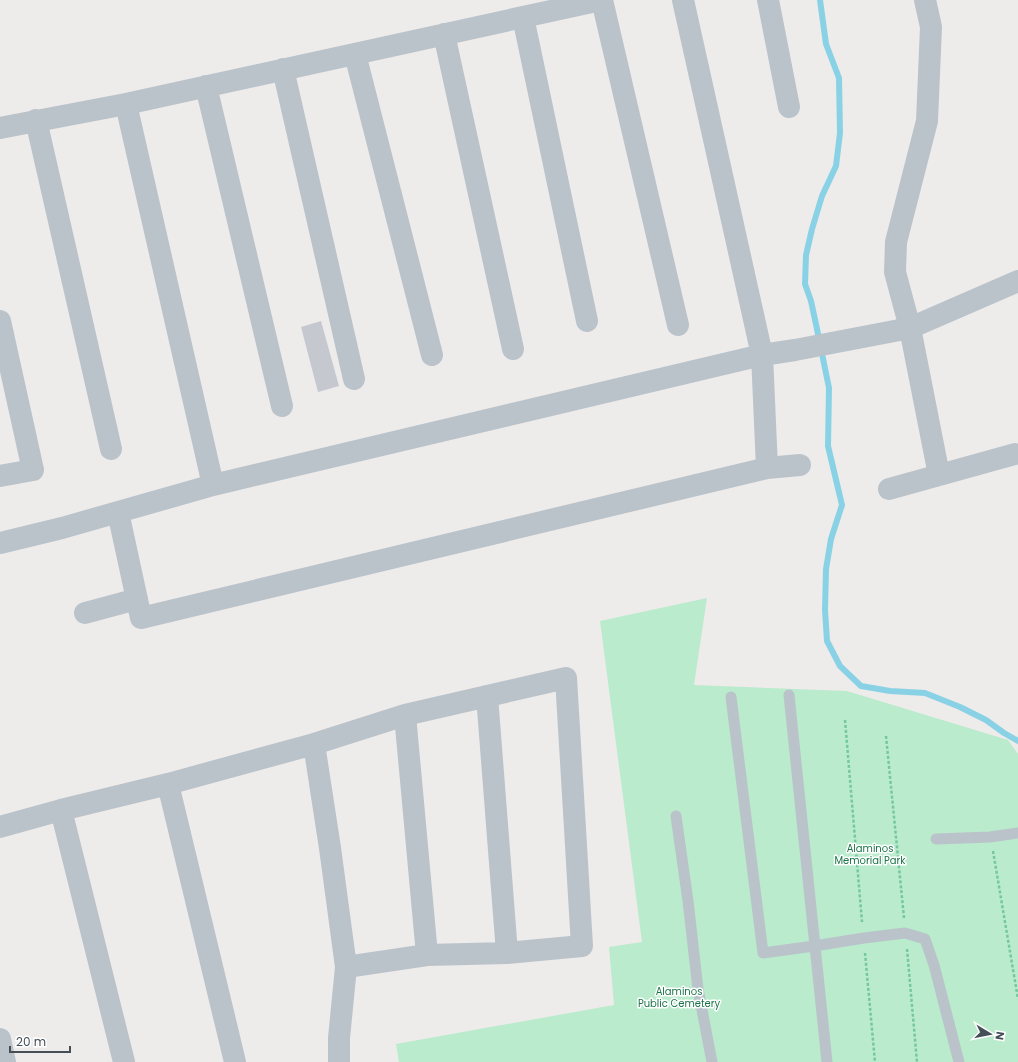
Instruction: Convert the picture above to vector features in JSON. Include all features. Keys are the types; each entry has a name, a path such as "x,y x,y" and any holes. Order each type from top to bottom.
{"street":[{"path":"0,128 126,104 602,0 678,325"},
{"path":"683,0 762,355 767,468"},
{"path":"768,0 789,107"},
{"path":"925,0 931,27 927,121 896,242 895,272 910,328 939,475"},
{"path":"523,17 587,321"},
{"path":"444,34 513,349"},
{"path":"355,54 432,355"},
{"path":"283,69 354,379"},
{"path":"206,86 282,406"},
{"path":"126,104 213,486"},
{"path":"36,120 111,449"},
{"path":"0,543 62,528 213,486 762,355 910,328 1018,281"},
{"path":"0,321 33,470 0,476"},
{"path":"889,489 1015,454"},
{"path":"118,512 141,618 767,468 800,465"},
{"path":"85,613 137,599"},
{"path":"0,827 61,810 168,784 314,744 405,715 566,678 582,946 507,953 427,955 346,967"},
{"path":"487,696 507,953"},
{"path":"405,715 427,955"},
{"path":"314,744 346,967 339,1038 339,1062"},
{"path":"168,784 235,1062"},
{"path":"61,810 124,1062"},
{"path":"0,1039 5,1062"}],"lane":[{"path":"789,695 827,1062"},
{"path":"731,697 763,953 905,933 925,939 934,965 959,1062"},
{"path":"676,816 698,989 712,1062"},
{"path":"936,839 990,837 1018,834"}],"path":[{"path":"845,720 875,1062"},
{"path":"886,736 917,1062"},
{"path":"990,837 1018,999"}],"green space":[{"name":"Alaminos Memorial Park","path":"707,598 694,685 847,691 1008,740 1018,754 1018,1062 399,1062 396,1044 614,1005 609,947 642,942 600,621"}],"building":[{"path":"321,321 339,386 318,392 301,327"}],"waterway":[{"path":"820,0 826,44 839,78 840,133 836,166 822,196 812,229 806,255 805,284 811,301 829,388 828,446 842,505 831,539 826,569 825,610 827,641 840,666 861,686 890,691 925,693 960,707 986,720 1018,741"}],"park label":[{"name":"Alaminos Public Cemetery","path":"679,996"}]}
